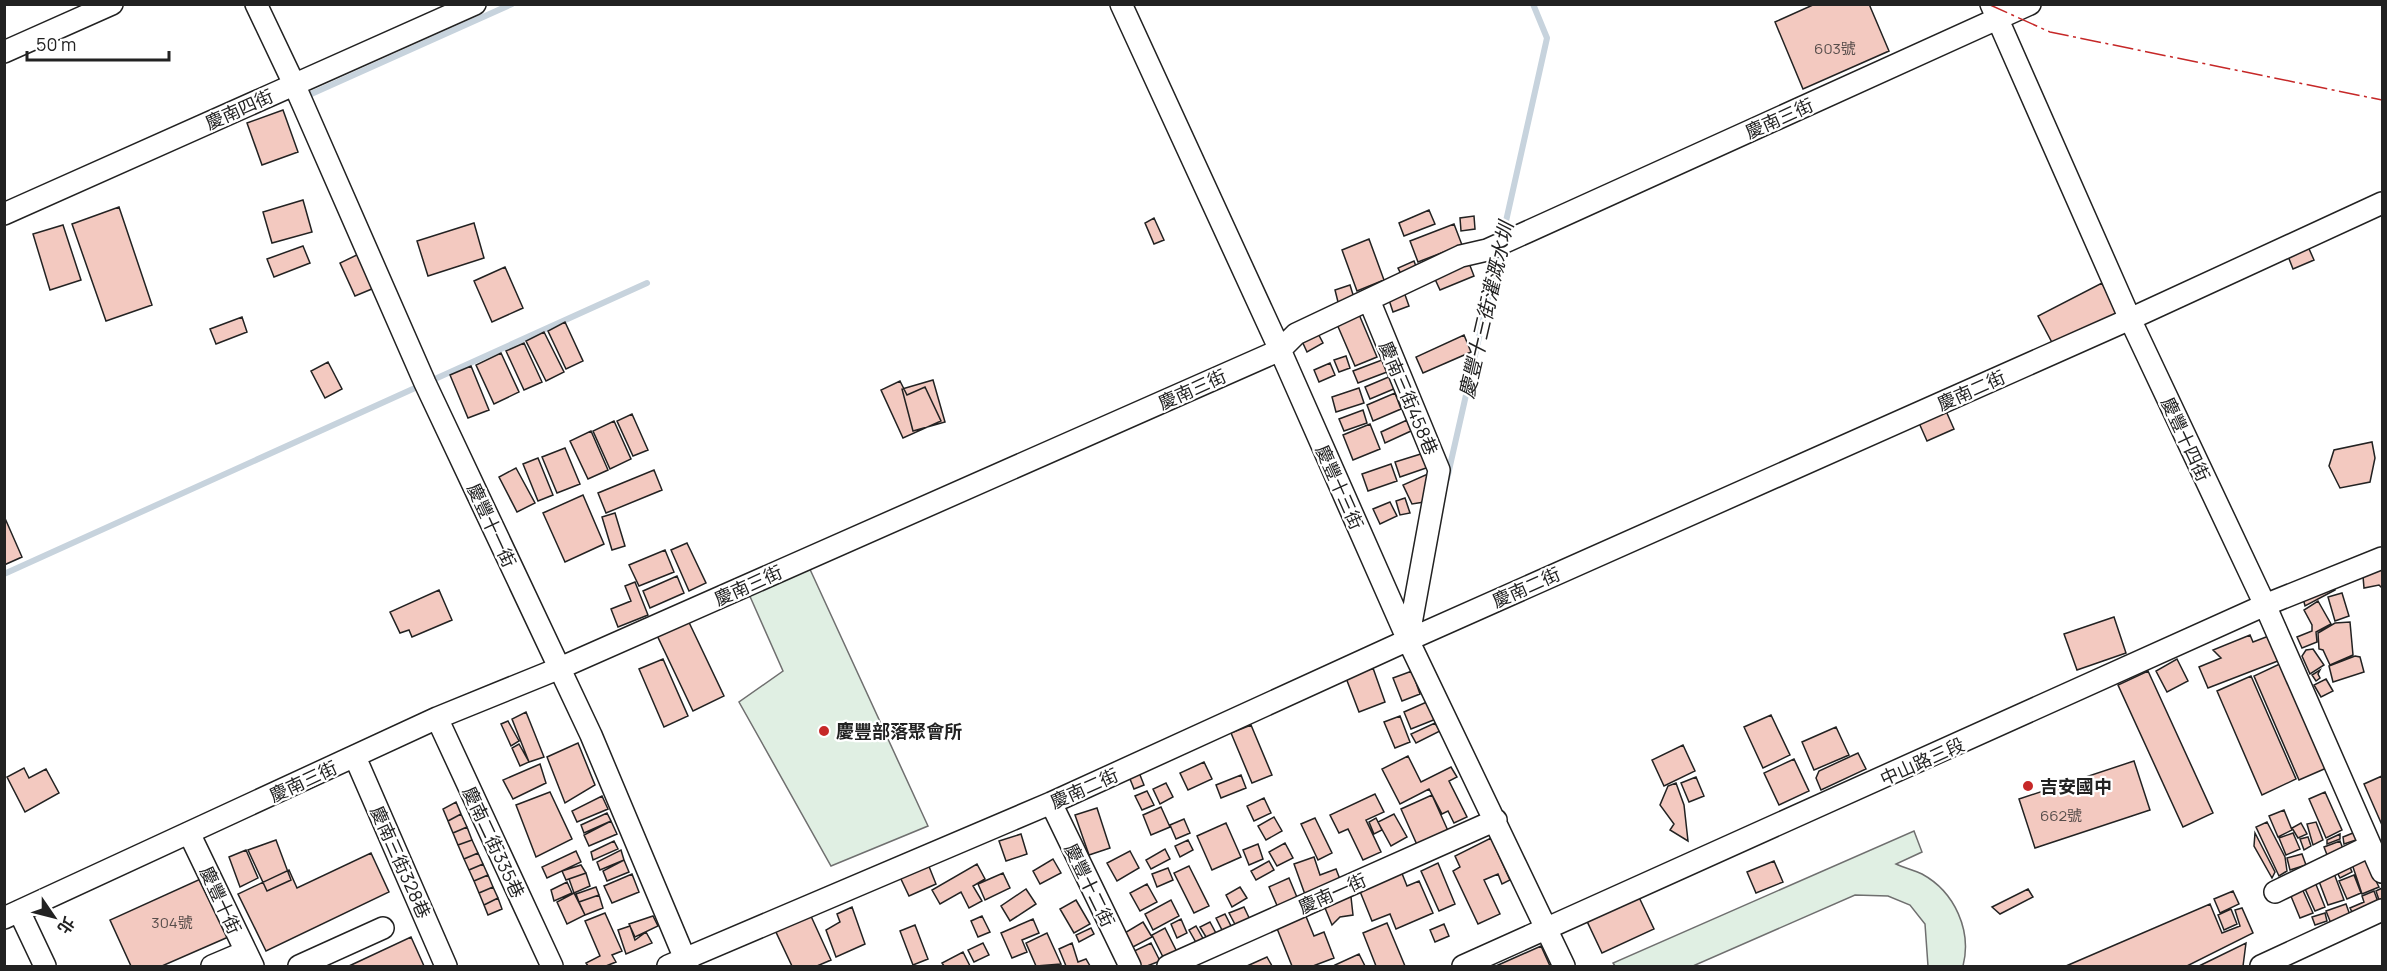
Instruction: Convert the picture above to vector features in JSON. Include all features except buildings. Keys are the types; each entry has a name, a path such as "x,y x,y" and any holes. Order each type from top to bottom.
{"street":[{"path":"4,52 112,4"},
{"name":"慶豐十一街","path":"256,4 294,84 425,383 560,668 680,964"},
{"name":"慶南四街","path":"4,214 475,4"},
{"name":"慶豐十三街","path":"1121,4 1280,350 1408,640 1564,966"},
{"name":"慶南三街","path":"12,914 355,758 436,718 560,668 1280,350 1296,334 1461,256 1487,250 1527,232 1995,12 2030,4"},
{"name":"慶豐十四街","path":"1995,12 2130,319 2265,605 2382,872"},
{"name":"慶南二街","path":"680,964 1051,803 1408,640 2130,319 2382,203"},
{"name":"慶南三街458巷","path":"1368,300 1439,470 1408,640"},
{"name":"中山路三段","path":"1464,966 2265,605 2382,558"},
{"name":"慶南二街335巷","path":"436,718 552,966"},
{"name":"慶南三街328巷","path":"355,758 446,966"},
{"name":"慶豐十二街","path":"1051,803 1130,966"},
{"name":"慶南一街","path":"1168,966 1496,820"},
{"name":"慶豐十街","path":"189,833 249,959"},
{"path":"2275,892 2370,846"},
{"path":"2261,966 2382,910"},
{"path":"12,914 45,966"},
{"path":"299,966 383,928"},
{"path":"212,966 249,959"}],"green space":[{"path":"808,565 928,826 831,866 739,702 783,671 748,592"},
{"path":"1914,831 1922,852 1896,864 1922,874 1934,882 1952,902 1963,926 1965,953 1963,966 1928,966 1925,924 1910,905 1888,896 1855,895 1693,966 1615,966 1613,963"}],"waterway":[{"path":"309,95 512,4"},
{"name":"慶豐十三街灌溉水圳","path":"1502,239 1547,38 1533,4"},
{"name":"慶豐十三街灌溉水圳","path":"1447,479 1499,249"},
{"path":"4,574 647,283"}],"power":[{"path":"1988,4 2050,32 2382,100"}],"place":[{"name":"慶豐部落聚會所","path":"824,731"},
{"name":"吉安國中","path":"2028,786"}]}
